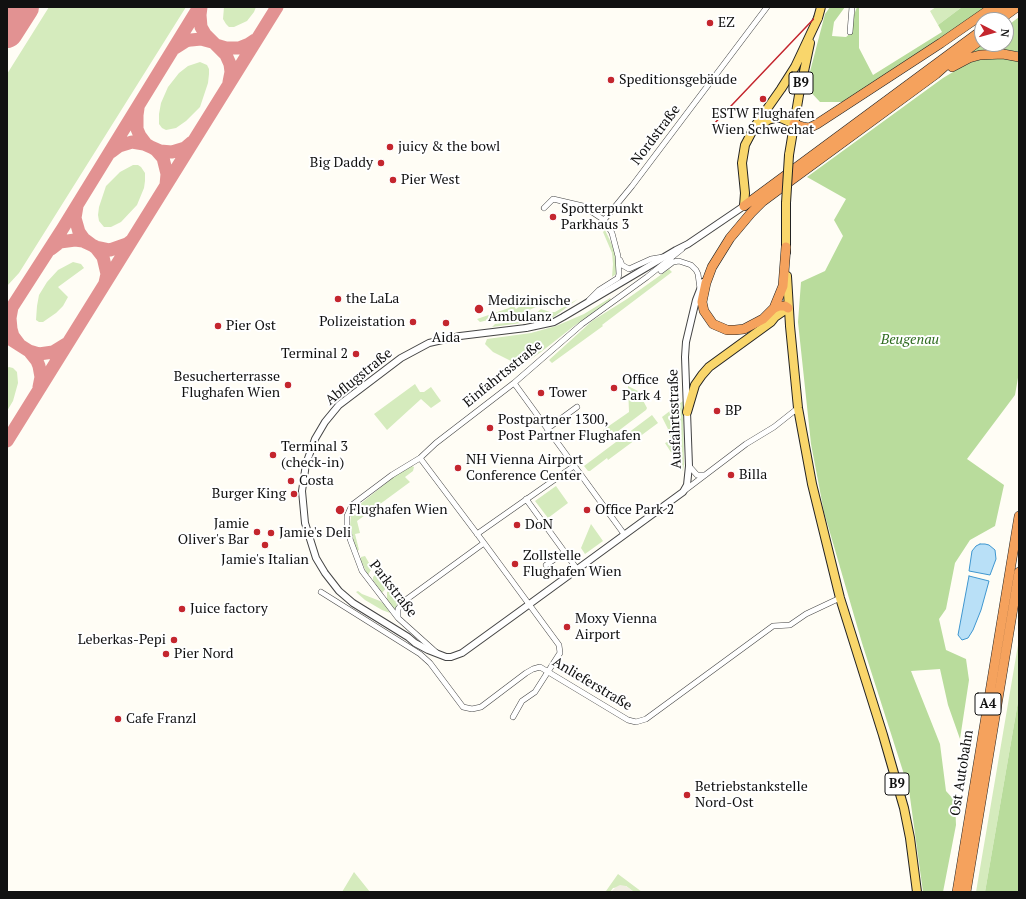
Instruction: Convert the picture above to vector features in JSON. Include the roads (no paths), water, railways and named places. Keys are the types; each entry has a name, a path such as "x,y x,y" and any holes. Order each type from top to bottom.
{"highway":[{"path":"794,124 809,128 817,124 993,7"},
{"path":"744,206 974,36"},
{"path":"786,247 783,286 774,308 763,319 744,329 727,330 713,324 704,311 702,302 706,283 712,267 730,238 751,213 762,202 974,45"},
{"path":"936,74 956,64 980,56 1003,54 1019,57"},
{"path":"774,308 779,306 785,306 788,308"},
{"name":"Ost Autobahn","path":"956,892 1019,516"},
{"name":"Ost Autobahn","path":"966,892 1019,572"}],"main road":[{"name":"B9","path":"822,7 804,71 794,124 789,155 786,203 788,308 798,408 812,484 840,598 895,775 910,838 917,892"},
{"path":"744,206 745,193 742,163 744,149 749,136 781,89 802,52 818,18"},
{"path":"749,136 761,124 775,118 781,118 794,124"},
{"path":"688,412 695,385 709,367 788,308"},
{"path":"771,322 779,320 790,326"}],"street":[{"name":"Nordstraße","path":"604,220 632,186 767,7"},
{"path":"850,32 852,7"},
{"path":"544,208 554,200 582,206 604,220 612,233 620,269 618,278 599,290 588,302"},
{"name":"Einfahrtsstraße","path":"392,475 420,458 514,383 582,324 647,277 688,244 744,206"},
{"name":"Abflugstraße","path":"440,655 424,648 353,603 339,591 329,579 316,558 305,523 303,482 306,464 315,439 325,422 339,405 401,358 429,343 460,336 526,328 554,322 688,244"},
{"path":"618,256 622,265 629,269 651,259 664,257"},
{"path":"647,277 653,276 673,262 680,261 691,265 696,270 699,278 700,290"},
{"name":"Ausfahrtsstraße","path":"683,492 687,485 689,466 688,412 684,357 692,315 700,290 712,267"},
{"path":"514,383 624,534"},
{"path":"547,429 577,407"},
{"path":"440,655 452,657 462,653 683,492 746,444 798,408"},
{"path":"420,458 559,645 560,653 549,671 535,692 522,701 513,717"},
{"path":"477,534 574,466"},
{"path":"689,466 697,475 706,475"},
{"name":"Parkstraße","path":"392,475 352,505 347,516 347,524 352,545 362,571 398,618 440,655"},
{"path":"526,499 576,569"},
{"path":"398,618 398,609 403,602 484,543"},
{"path":"546,565 565,552"},
{"name":"Anlieferstraße","path":"321,592 420,654 430,663 463,707 476,709 505,690 526,673 537,667 549,671 628,720 636,722 646,719 773,626 790,625 806,614 840,598"}],"water":[{"path":"980,544 989,545 995,550 996,559 990,575 969,571 972,551"},
{"path":"969,576 989,581 981,610 973,630 968,638 962,640 958,635"}],"railway":[{"path":"712,126 825,7"}],"place":[{"name":"EZ","path":"710,23"},
{"name":"Speditionsgebäude","path":"611,80"},
{"name":"ESTW Flughafen Wien Schwechat","path":"763,99"},
{"name":"juicy & the bowl","path":"390,147"},
{"name":"Big Daddy","path":"381,163"},
{"name":"Pier West","path":"393,180"},
{"name":"Spotterpunkt Parkhaus 3","path":"553,217"},
{"name":"the LaLa","path":"338,299"},
{"name":"Medizinische Ambulanz","path":"479,309"},
{"name":"Polizeistation","path":"413,322"},
{"name":"Aida","path":"446,323"},
{"name":"Pier Ost","path":"218,326"},
{"name":"Terminal 2","path":"356,354"},
{"name":"Besucherterrasse Flughafen Wien","path":"288,385"},
{"name":"Office Park 4","path":"614,388"},
{"name":"Tower","path":"541,393"},
{"name":"BP","path":"717,411"},
{"name":"Postpartner 1300, Post Partner Flughafen","path":"490,428"},
{"name":"Terminal 3 (check-in)","path":"273,455"},
{"name":"NH Vienna Airport Conference Center","path":"458,468"},
{"name":"Billa","path":"731,475"},
{"name":"Costa","path":"291,481"},
{"name":"Burger King","path":"294,494"},
{"name":"Flughafen Wien","path":"340,510"},
{"name":"Office Park 2","path":"587,510"},
{"name":"DoN","path":"517,525"},
{"name":"Jamie Oliver's Bar","path":"257,532"},
{"name":"Jamie's Deli","path":"271,533"},
{"name":"Jamie's Italian","path":"265,545"},
{"name":"Zollstelle Flughafen Wien","path":"515,564"},
{"name":"Juice factory","path":"182,609"},
{"name":"Moxy Vienna Airport","path":"567,627"},
{"name":"Leberkas-Pepi","path":"174,640"},
{"name":"Pier Nord","path":"166,654"},
{"name":"Cafe Franzl","path":"118,719"},
{"name":"Betriebstankstelle Nord-Ost","path":"687,795"}],"park label":[{"name":"Beugenau","path":"910,340"}]}
